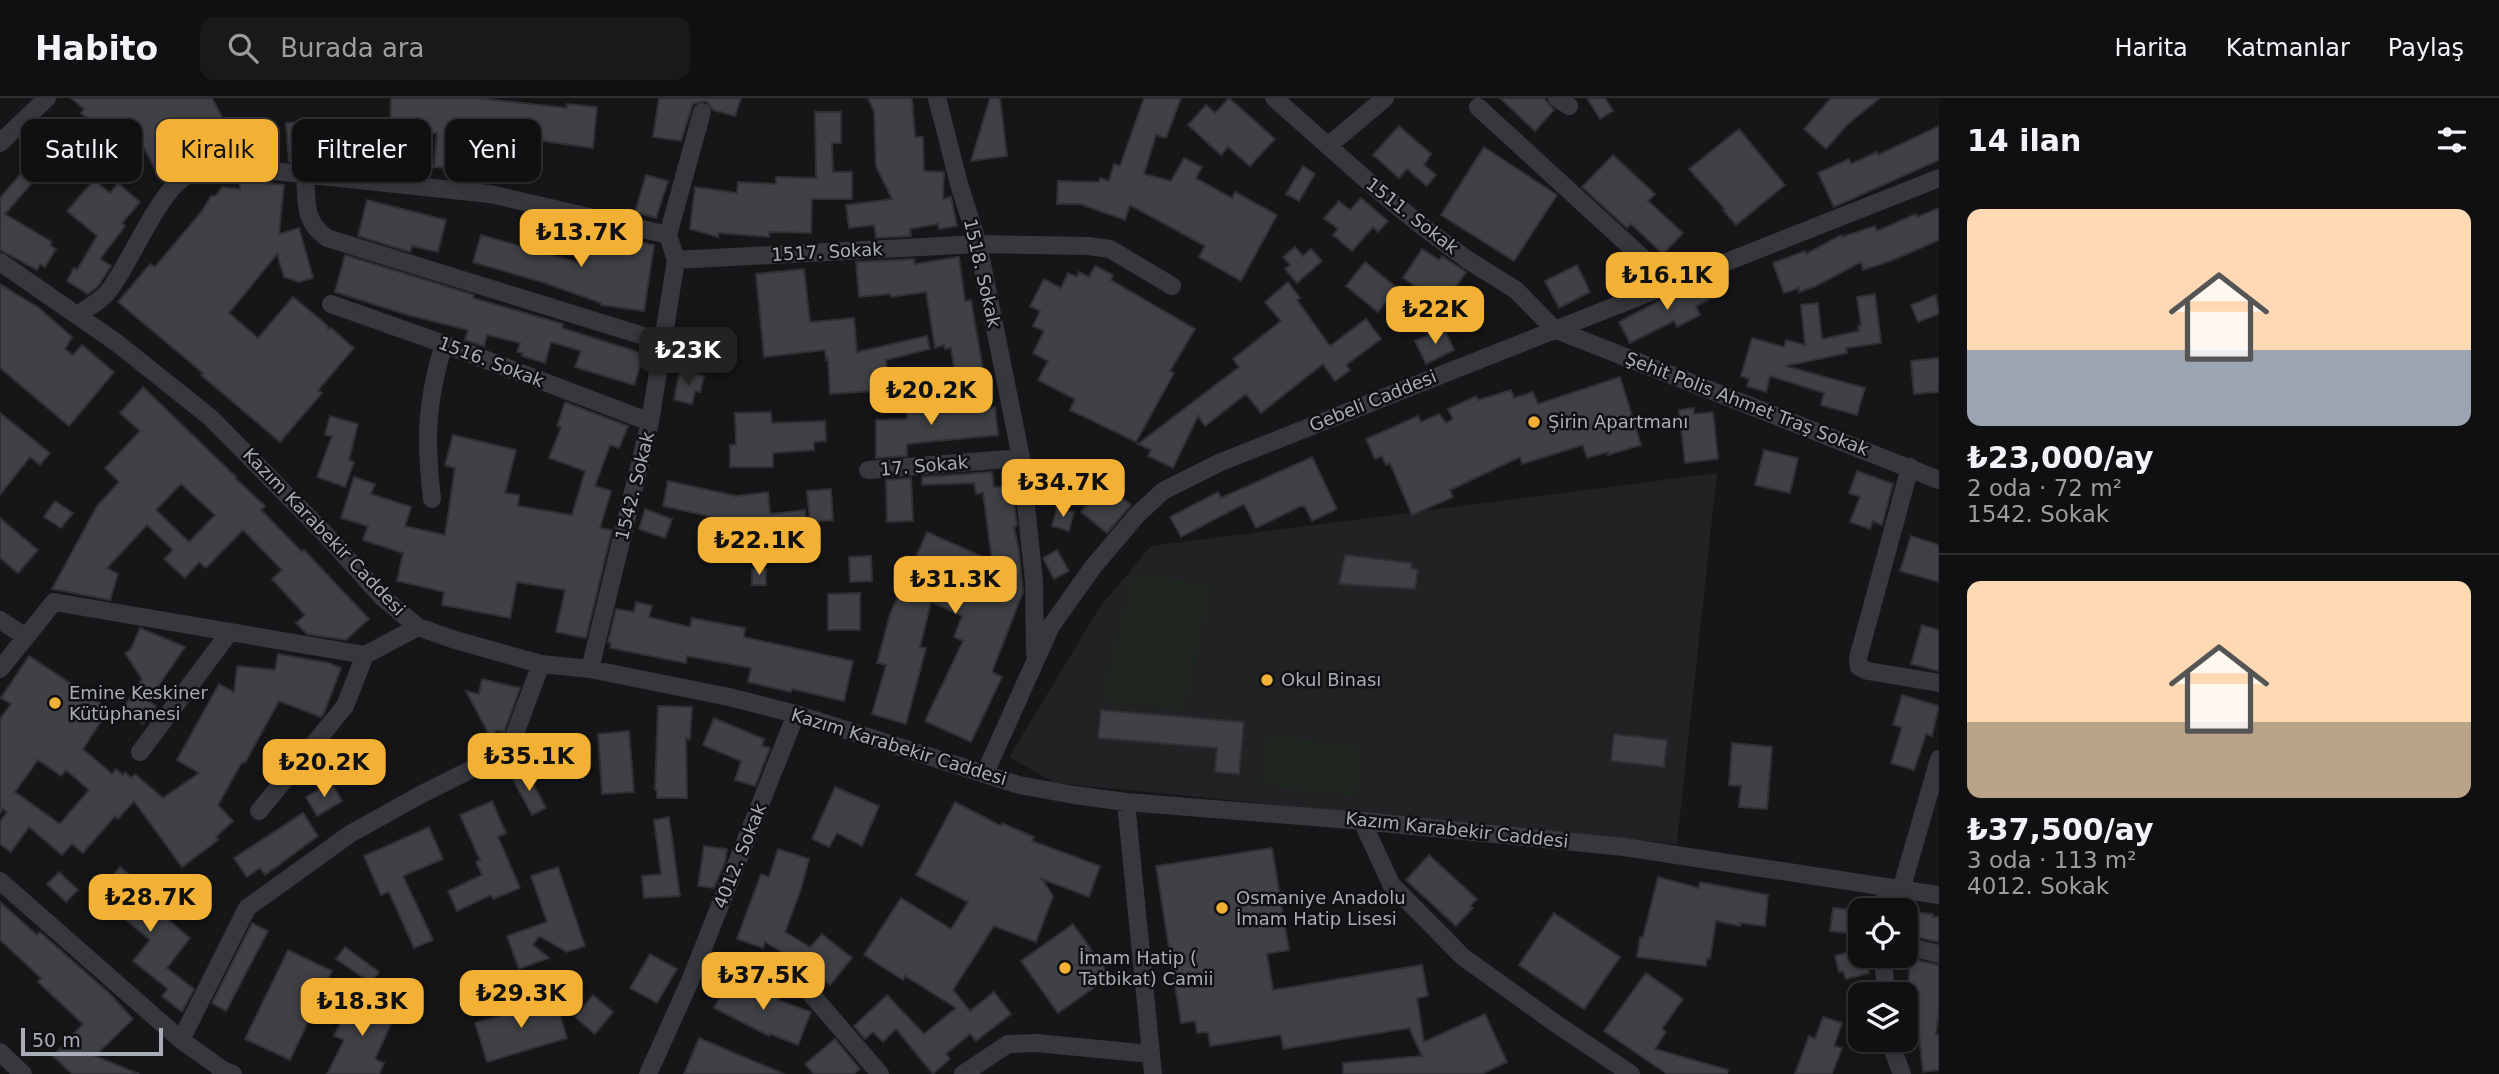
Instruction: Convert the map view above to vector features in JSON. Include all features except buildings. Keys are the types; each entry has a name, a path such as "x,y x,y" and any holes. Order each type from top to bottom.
{"street":[{"path":"0,143 47,98"},
{"name":"1518. Sokak","path":"937,98 955,171 978,244 1021,458 1034,581 1035,658"},
{"name":"1511. Sokak","path":"1273,98 1423,227 1516,290 1555,329"},
{"path":"1328,146 1385,98"},
{"path":"1478,107 1670,283"},
{"path":"676,260 668,235 702,112"},
{"path":"76,315 106,294 165,198 188,174 244,168 292,174"},
{"name":"Gebeli Caddesi","path":"985,773 1051,626 1093,566 1137,514 1163,491 1221,462 1939,178"},
{"path":"306,182 308,216 317,231 327,238 663,342"},
{"path":"373,182 490,194 668,235"},
{"name":"1517. Sokak","path":"676,260 978,244 1089,246 1110,249 1172,286"},
{"name":"1542. Sokak","path":"590,669 650,422 676,260"},
{"name":"Kazım Karabekir Caddesi","path":"0,262 117,343 211,418 326,535 382,597 418,627 455,640 541,664 590,669 697,690 796,714 1019,785 1126,802 1362,821 1624,847 1939,895"},
{"name":"1516. Sokak","path":"331,304 650,422"},
{"name":"Şehit Polis Ahmet Traş Sokak","path":"1555,329 1939,480"},
{"path":"432,499 427,418 444,344"},
{"name":"17. Sokak","path":"868,470 1021,458"},
{"path":"1910,467 1858,658 1859,667 1868,671 1939,683"},
{"path":"0,669 54,602 365,655 418,627"},
{"path":"0,620 26,637"},
{"path":"140,752 229,633"},
{"path":"259,811 345,706 365,655"},
{"path":"181,1040 247,908 350,834 510,747 541,664"},
{"name":"4012. Sokak","path":"648,1074 690,981 796,714"},
{"path":"1890,898 1939,759"},
{"path":"1126,802 1153,1074"},
{"path":"1362,821 1391,884 1463,957 1631,1074"},
{"path":"0,881 181,1040 226,1073"},
{"path":"1918,949 1939,954"},
{"path":"805,987 880,1074"},
{"path":"963,1074 1008,1044 1036,1043 1151,1054"},
{"path":"0,1052 23,1074"},
{"path":"1894,1052 1902,1074"}],"shaded area":[{"path":"1717,473 1677,844 1055,783 1009,757 1100,607 1151,546"},
{"path":"1133,573 1213,585 1184,711 1100,700"},
{"path":"1267,734 1362,747 1356,797 1260,785"}],"place":[{"name":"Şirin Apartmanı","path":"1534,422"},
{"name":"Okul Binası","path":"1267,680"},
{"name":"Emine Keskiner Kütüphanesi","path":"55,703"},
{"name":"Osmaniye Anadolu İmam Hatip Lisesi","path":"1222,908"},
{"name":"İmam Hatip ( Tatbikat) Camii","path":"1065,968"}]}
